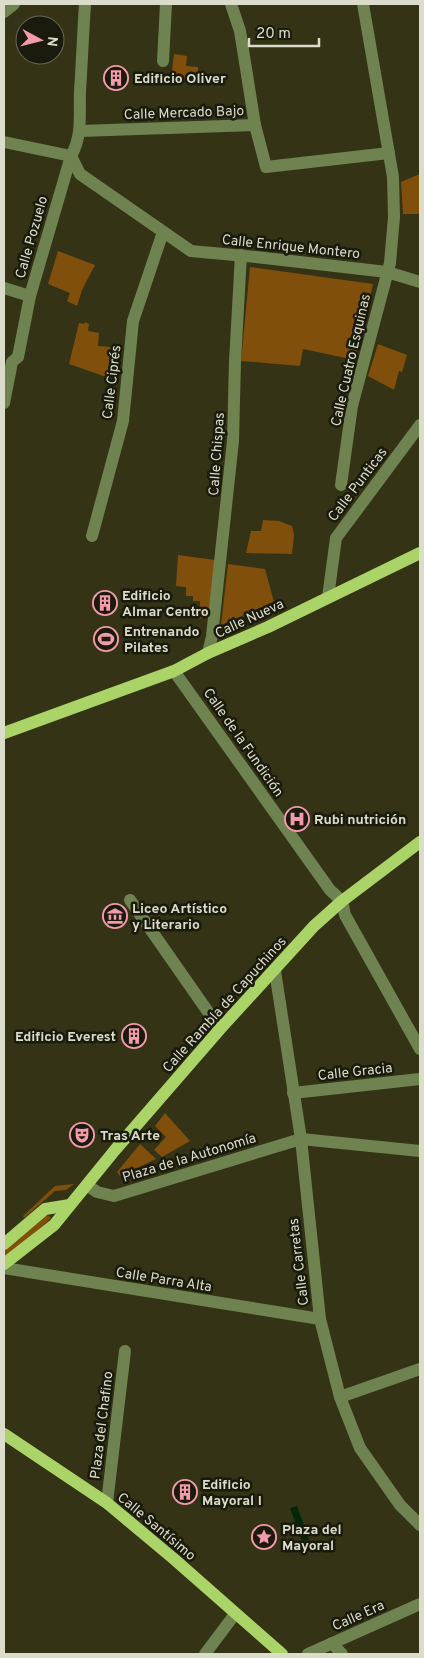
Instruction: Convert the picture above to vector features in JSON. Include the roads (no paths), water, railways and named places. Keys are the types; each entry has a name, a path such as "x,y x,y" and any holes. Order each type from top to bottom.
{"main road":[{"name":"Calle Nueva","path":"4,733 174,671 208,653 420,553"},
{"name":"Calle Rambla de Capuchinos","path":"4,1266 54,1225 121,1143 220,1029 275,971 314,926 342,901 420,842"},
{"path":"4,1244 45,1210 70,1205"},
{"name":"Calle Santísimo","path":"4,1434 107,1503 282,1654"}],"street":[{"path":"4,12 14,4"},
{"name":"Calle Pozuelo","path":"4,402 12,362 18,357 30,296 80,131 85,4"},
{"path":"163,61 166,4"},
{"name":"Calle Mercado Bajo","path":"80,131 256,125 240,31 231,4"},
{"name":"Calle Cuatro Esquinas","path":"341,485 352,406 390,263 394,217 393,177 363,4"},
{"path":"256,125 266,167 389,152"},
{"path":"4,142 71,156"},
{"name":"Calle Enrique Montero","path":"71,156 80,174 191,252 242,255 387,272 420,282"},
{"name":"Calle Ciprés","path":"92,536 123,421 133,321 163,232"},
{"name":"Calle Chispas","path":"208,653 213,627 234,441 235,361 242,255"},
{"path":"4,288 30,296"},
{"name":"Calle Punticas","path":"328,597 336,538 420,425"},
{"name":"Calle de la Fundición","path":"174,671 330,890 342,901"},
{"path":"130,900 220,1029"},
{"path":"342,901 345,915 420,1049"},
{"name":"Calle Carretas","path":"275,971 300,1139 320,1319 340,1397 360,1448 400,1505 420,1525"},
{"name":"Calle Gracia","path":"293,1093 420,1079"},
{"path":"300,1139 420,1151"},
{"name":"Plaza de la Autonomía","path":"87,1185 97,1192 114,1196 300,1139"},
{"name":"Calle Parra Alta","path":"4,1266 320,1319"},
{"name":"Plaza del Chafino","path":"107,1503 125,1351"},
{"path":"340,1397 420,1369"},
{"name":"Calle Era","path":"308,1654 420,1604"},
{"path":"205,1654 235,1614"},
{"path":"332,1643 342,1654"}],"place":[{"name":"Edificio Oliver","path":"116,78"},
{"name":"Edificio Almar Centro","path":"105,603"},
{"name":"Entrenando Pilates","path":"106,639"},
{"name":"Rubi nutrición","path":"297,819"},
{"name":"Liceo Artístico y Literario","path":"115,916"},
{"name":"Edificio Everest","path":"134,1036"},
{"name":"Tras Arte","path":"82,1135"},
{"name":"Edificio Mayoral I","path":"185,1492"},
{"name":"Plaza del Mayoral","path":"264,1537"}]}
